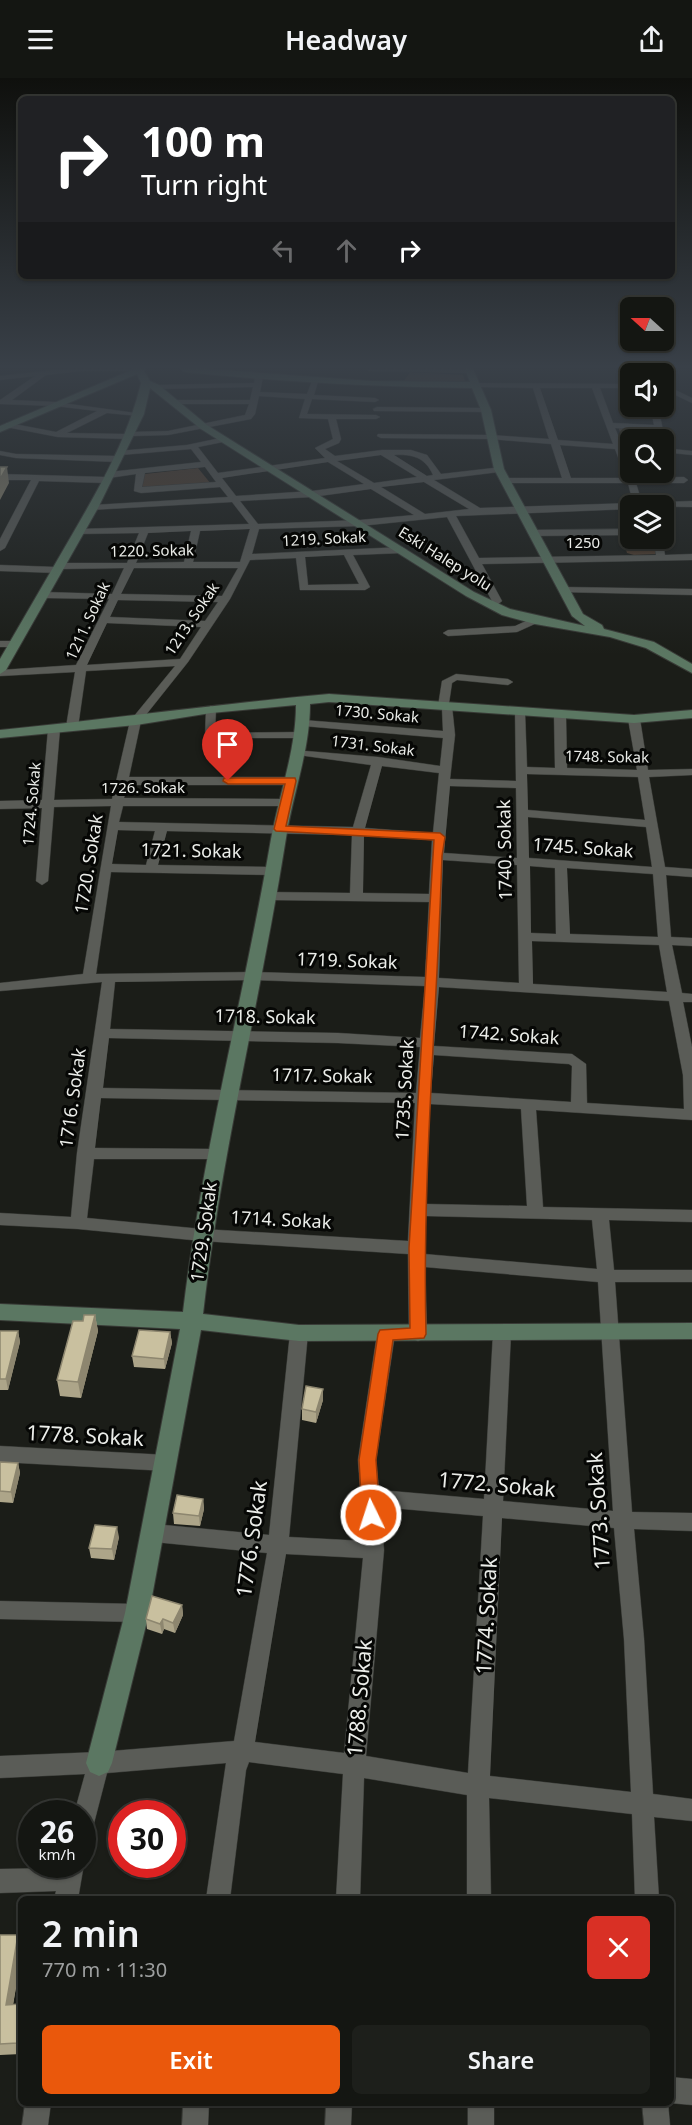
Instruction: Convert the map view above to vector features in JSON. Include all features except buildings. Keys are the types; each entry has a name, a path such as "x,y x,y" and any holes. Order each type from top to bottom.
{"street":[{"path":"44,465 107,478 201,465"},
{"path":"0,477 36,478 56,468 74,465"},
{"path":"0,671 93,508 114,465"},
{"path":"205,465 255,525"},
{"name":"Eski Halep yolu","path":"266,465 440,576 492,606 535,620 612,634 662,649 692,669"},
{"path":"216,476 286,465"},
{"path":"340,465 422,516"},
{"path":"403,465 478,511"},
{"path":"431,465 438,477"},
{"path":"498,465 576,612 584,620 612,634"},
{"path":"561,465 567,480"},
{"path":"79,532 144,531 162,515 235,499 375,487 499,469"},
{"path":"141,472 137,489 223,484"},
{"path":"0,548 36,478"},
{"path":"505,481 620,479"},
{"path":"674,480 684,480"},
{"path":"162,515 165,488"},
{"path":"674,504 692,504"},
{"path":"93,508 162,515 196,528 360,524 478,511 620,506"},
{"path":"450,514 496,601 492,606"},
{"name":"1213. Sokak","path":"136,721 183,662 225,599 245,561 255,525"},
{"path":"188,566 196,528"},
{"name":"1211. Sokak","path":"72,727 81,666 130,566 144,531"},
{"path":"533,533 620,532"},
{"path":"659,549 661,558"},
{"name":"1219. Sokak","path":"245,561 300,555 402,550"},
{"path":"300,555 303,588 365,587 347,553"},
{"name":"1250","path":"474,561 692,557"},
{"name":"1220. Sokak","path":"0,568 188,566 245,561"},
{"path":"564,590 692,592"},
{"path":"44,595 225,599"},
{"path":"448,633 517,629 535,620 576,612"},
{"path":"104,621 208,624"},
{"path":"0,644 14,644"},
{"path":"0,671 183,662"},
{"path":"445,706 447,681 456,677 508,682"},
{"path":"0,734 136,721 212,709 329,698 560,716 634,719 692,714"},
{"name":"1729. Sokak","path":"99,1763 137,1613 154,1533 192,1321 202,1235 216,1154 274,871 280,829 301,736 303,701"},
{"name":"1735. Sokak","path":"418,1334 416,1254 437,856 443,776 449,735 445,706"},
{"path":"212,709 209,736 301,736"},
{"name":"1740. Sokak","path":"520,712 526,987"},
{"path":"560,716 561,771"},
{"path":"634,719 659,871 665,942 691,1075 692,1113"},
{"name":"1720. Sokak","path":"89,978 112,825 136,721"},
{"name":"1724. Sokak","path":"42,881 46,804 54,729"},
{"name":"1730. Sokak","path":"301,736 449,735"},
{"name":"1731. Sokak","path":"301,736 378,760 443,776 522,785"},
{"path":"356,897 358,831 378,760"},
{"name":"1748. Sokak","path":"522,770 643,774 692,772"},
{"name":"1726. Sokak","path":"123,781 291,781"},
{"name":"1726. Sokak","path":"0,805 117,802 286,803"},
{"path":"521,813 650,824"},
{"path":"112,825 358,831 440,837"},
{"path":"151,868 162,827"},
{"name":"1745. Sokak","path":"437,856 692,873"},
{"path":"561,865 563,938"},
{"name":"1721. Sokak","path":"106,868 274,871"},
{"path":"269,896 435,898"},
{"path":"524,937 692,942"},
{"name":"1719. Sokak","path":"0,987 89,978 253,976 432,982 692,998"},
{"name":"1716. Sokak","path":"78,1223 109,978"},
{"name":"1718. Sokak","path":"102,1033 241,1036 426,1046"},
{"name":"1742. Sokak","path":"426,1046 572,1059 579,1064 579,1110"},
{"name":"1717. Sokak","path":"94,1093 228,1093 423,1098 579,1110 692,1113"},
{"path":"528,1105 535,1212"},
{"path":"86,1153 216,1154"},
{"path":"418,1210 692,1216"},
{"name":"1773. Sokak","path":"600,1214 612,1332 623,1520 634,1639 647,1896"},
{"name":"1714. Sokak","path":"0,1219 78,1223 416,1254 605,1276 692,1276"},
{"path":"0,1312 192,1321 299,1333 418,1334 692,1330"},
{"name":"1776. Sokak","path":"218,1896 234,1769 243,1750 278,1545 299,1333"},
{"name":"1774. Sokak","path":"479,1896 478,1786 502,1333"},
{"name":"1788. Sokak","path":"348,1896 354,1765 374,1550 367,1460 386,1334"},
{"name":"1778. Sokak","path":"0,1454 167,1463"},
{"name":"1772. Sokak","path":"370,1498 623,1520 692,1522"},
{"path":"154,1533 278,1545 374,1550"},
{"path":"0,1610 137,1613"},
{"path":"0,1767 99,1763 243,1750 354,1765 478,1786 692,1810"},
{"path":"89,1800 99,1763"},
{"path":"0,1881 70,1881"},
{"path":"674,2090 692,2092"},
{"path":"35,2125 38,2106"},
{"path":"195,2125 196,2106"},
{"path":"338,2125 339,2106"},
{"path":"481,2106 481,2125"},
{"path":"655,2106 657,2125"}],"shaded area":[{"path":"198,468 211,484 140,488 145,474"},
{"path":"626,549 655,549 656,554 634,555 627,553"}],"route":[{"path":"228,781 291,781 280,829 358,831 440,837 437,856 416,1248 418,1334 386,1334 367,1460 371,1515"}]}
